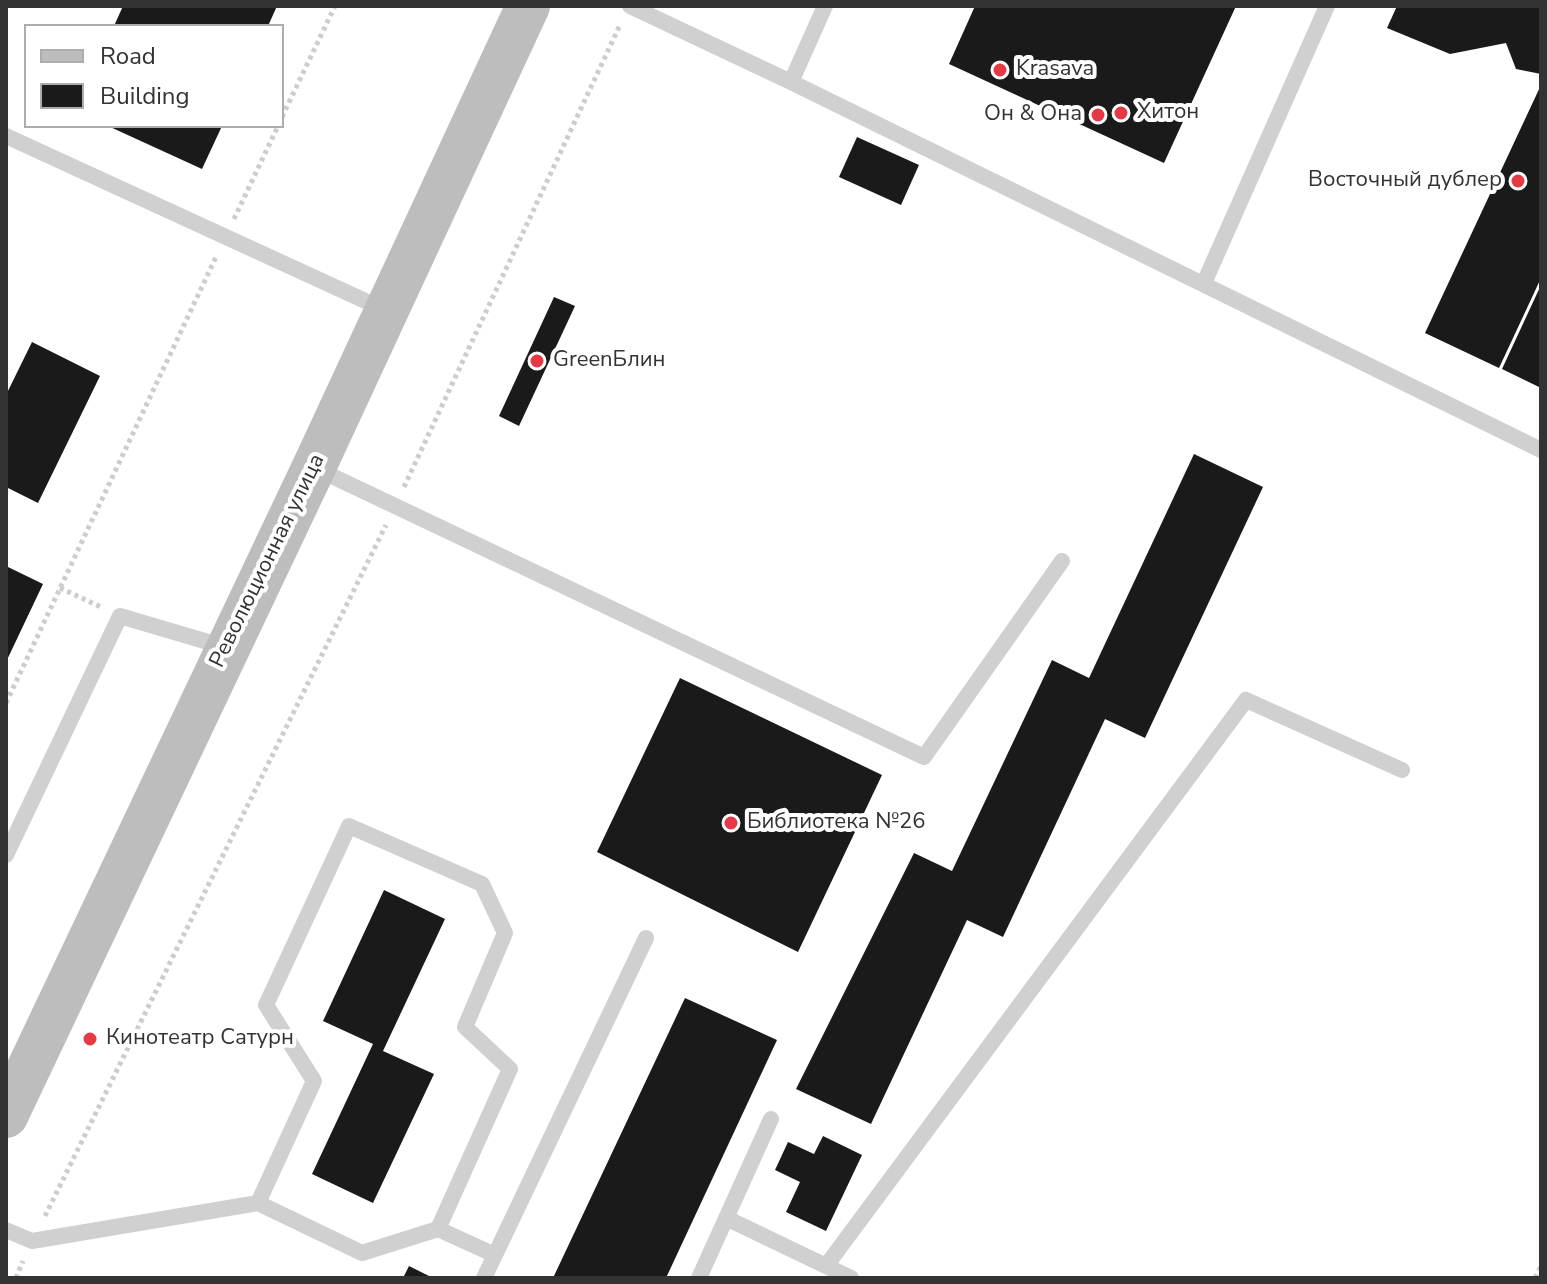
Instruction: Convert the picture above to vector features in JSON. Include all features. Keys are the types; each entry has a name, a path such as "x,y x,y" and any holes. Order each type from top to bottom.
{"main road":[{"name":"Революционная улица","path":"6,1116 314,467 528,6"}],"lane":[{"path":"791,82 825,6"},
{"path":"1204,283 1327,6"},
{"path":"626,13 791,82 1541,450"},
{"path":"6,136 386,310"},
{"path":"314,467 924,757 1062,561"},
{"path":"6,855 120,616 227,647"},
{"path":"826,1266 1246,700 1402,770"},
{"path":"258,1203 314,1081 266,1005 349,826 482,884 505,933 465,1027 510,1069 438,1229"},
{"path":"484,1278 646,938"},
{"path":"699,1278 771,1119"},
{"path":"6,1230 32,1241 258,1203 362,1253 438,1229 495,1255"},
{"path":"726,1218 851,1278"}],"path":[{"path":"284,113 335,6"},
{"path":"16,1278 396,505 626,13"},
{"path":"6,703 277,128"},
{"path":"60,588 120,616"},
{"path":"1535,1278 1541,1266"}],"building":[{"path":"123,6 277,6 269,24 115,24"},
{"name":"Хитон","path":"975,6 1236,6 1164,163 949,64"},
{"path":"1397,6 1541,6 1541,74 1516,69 1506,43 1450,54 1387,28"},
{"name":"Восточный дублер","path":"1541,85 1541,278 1499,368 1425,333"},
{"path":"112,128 221,128 202,169"},
{"path":"857,137 919,165 901,205 839,177"},
{"path":"1541,285 1541,388 1502,369"},
{"name":"GreenБлин","path":"554,297 575,306 519,426 499,416"},
{"path":"32,342 100,376 38,503 6,487 6,395"},
{"path":"1194,454 1263,487 1145,738 1105,719 1003,937 967,920 871,1124 796,1089 914,853 952,871 1052,660 1089,678"},
{"path":"8,567 43,584 6,662 6,571"},
{"path":"680,678 882,775 798,952 597,852"},
{"path":"384,890 445,919 383,1051 434,1074 373,1203 312,1174 373,1044 323,1021"},
{"path":"685,998 777,1040 666,1278 553,1278"},
{"path":"823,1136 862,1155 826,1231 786,1212 800,1182 775,1170 788,1142 814,1154"},
{"path":"409,1266 433,1278 403,1278"}],"place":[{"name":"Krasava","path":"1000,70"},
{"name":"Хитон","path":"1121,113"},
{"name":"Он & Она","path":"1098,115"},
{"name":"Восточный дублер","path":"1518,181"},
{"name":"GreenБлин","path":"537,361"},
{"name":"Библиотека №26","path":"731,823"},
{"name":"Кинотеатр Сатурн","path":"90,1039"}]}
